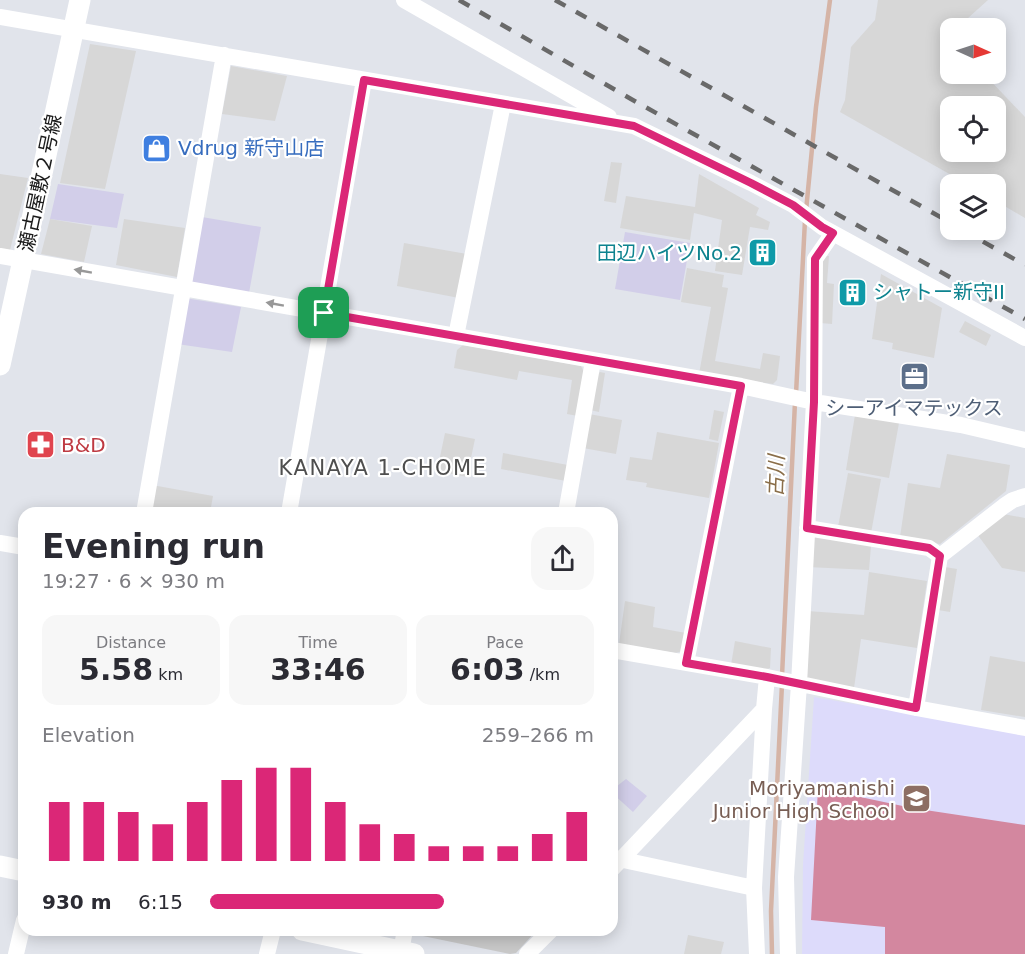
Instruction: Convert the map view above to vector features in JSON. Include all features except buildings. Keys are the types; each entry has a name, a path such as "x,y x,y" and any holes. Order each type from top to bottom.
{"street":[{"name":"瀬古屋敷２号線","path":"0,365 80,0"},
{"path":"404,0 621,124"},
{"path":"0,17 634,126 790,204 827,230 1025,338"},
{"path":"145,507 224,56"},
{"path":"290,507 364,80"},
{"path":"456,336 503,104"},
{"path":"788,954 786,877 800,684 814,402 815,259 827,230"},
{"path":"0,256 741,386 814,402 961,425 1025,440"},
{"path":"567,507 593,361"},
{"path":"686,663 741,386"},
{"path":"916,708 940,556 1004,506 1025,496"},
{"path":"807,528 929,548 940,556"},
{"path":"0,543 18,546"},
{"path":"618,651 767,677 1025,728"},
{"path":"758,954 754,888 767,677"},
{"path":"618,859 764,709"},
{"path":"618,863 754,888"},
{"path":"0,866 18,870"},
{"path":"16,954 20,936"},
{"path":"267,954 272,936"},
{"path":"330,936 408,953 406,936"},
{"path":"527,954 545,936"}],"shaded area":[{"path":"878,0 988,0 968,18 940,18 940,84 994,84 1005,96 940,96 940,162 1006,162 1006,97 1025,117 1025,218 1006,207 1006,174 949,174 840,112 845,100 851,47 875,20"},
{"path":"90,44 136,51 105,189 60,183"},
{"path":"231,66 287,76 275,121 222,114"},
{"path":"611,162 622,163 616,203 604,201"},
{"path":"0,174 28,178 10,250 0,249"},
{"path":"699,174 759,208 756,215 770,222 768,230 750,227 742,275 715,271 722,220 694,213 690,240 620,228 626,196 695,207"},
{"path":"58,184 124,194 117,228 50,219"},
{"path":"202,217 261,227 249,293 189,284"},
{"path":"50,219 92,226 84,262 41,254"},
{"path":"124,219 185,228 177,277 116,265"},
{"path":"625,232 690,243 680,300 615,289"},
{"path":"404,243 467,254 459,298 397,286"},
{"path":"822,256 829,256 827,283 834,284 832,324 820,323"},
{"path":"687,268 724,275 722,287 728,288 715,361 760,369 763,353 780,356 777,380 773,384 699,374 711,307 681,302"},
{"path":"881,274 942,308 934,358 892,349 893,343 872,339"},
{"path":"185,298 241,307 232,352 177,344"},
{"path":"965,321 991,335 986,346 959,332"},
{"path":"463,345 581,366 585,374 578,416 567,414 572,380 519,371 517,380 454,368 457,350"},
{"path":"600,372 605,373 599,412 590,410 596,375"},
{"path":"714,410 724,412 718,441 709,439"},
{"path":"589,414 622,420 616,454 583,448"},
{"path":"855,415 899,423 889,478 846,470"},
{"path":"657,432 719,443 709,498 646,487 647,483 626,480 630,457 652,460"},
{"path":"445,433 475,439 467,477 437,471"},
{"path":"503,453 568,465 566,481 501,469"},
{"path":"947,454 1010,465 1006,491 940,544 900,537 908,483 940,488"},
{"path":"848,473 881,479 871,533 838,527"},
{"path":"152,485 213,496 211,507 148,507"},
{"path":"1003,514 1025,518 1025,572 1002,568 977,534"},
{"path":"817,536 871,546 869,570 808,567 810,540"},
{"path":"945,567 957,569 950,612 938,610"},
{"path":"869,572 927,581 917,648 861,639 854,688 809,681 803,671 807,611 864,615"},
{"path":"625,601 655,607 653,627 686,633 683,651 675,653 619,644"},
{"path":"735,641 771,648 770,668 762,671 731,665"},
{"path":"990,656 1025,662 1025,717 981,710"},
{"name":"Moriyamanishi Junior High School","path":"814,697 1025,734 1025,954 802,954 803,865"},
{"path":"626,779 647,796 633,812 618,798 618,785"},
{"path":"818,788 912,808 1025,825 1025,954 885,954 885,927 811,920"},
{"path":"688,935 724,942 721,954 684,954"},
{"path":"423,936 532,936 516,953 510,954"}],"waterway":[{"name":"古川","path":"806,211 816,107 830,0"},
{"name":"古川","path":"796,394 805,220"},
{"name":"古川","path":"782,676 795,402"},
{"name":"古川","path":"772,954 771,911 782,684"}],"railway":[{"path":"459,0 1025,319"},
{"path":"555,0 940,217"},
{"path":"980,240 1025,265"}],"place":[{"name":"Vdrug 新守山店","path":"157,148"},
{"name":"田辺ハイツNo.2","path":"763,253"},
{"name":"シャトー新守II","path":"852,292"},
{"name":"シーアイマテックス","path":"914,377"},
{"name":"B&D","path":"40,445"},
{"name":"Moriyamanishi Junior High School","path":"916,799"}],"district":[{"name":"KANAYA 1-CHOME","path":"383,468"}],"route":[{"path":"364,80 634,126 793,205 833,233 815,259 814,402 807,528 929,548 940,556 916,708 767,677 686,663 741,386 324,313 364,80"}]}
